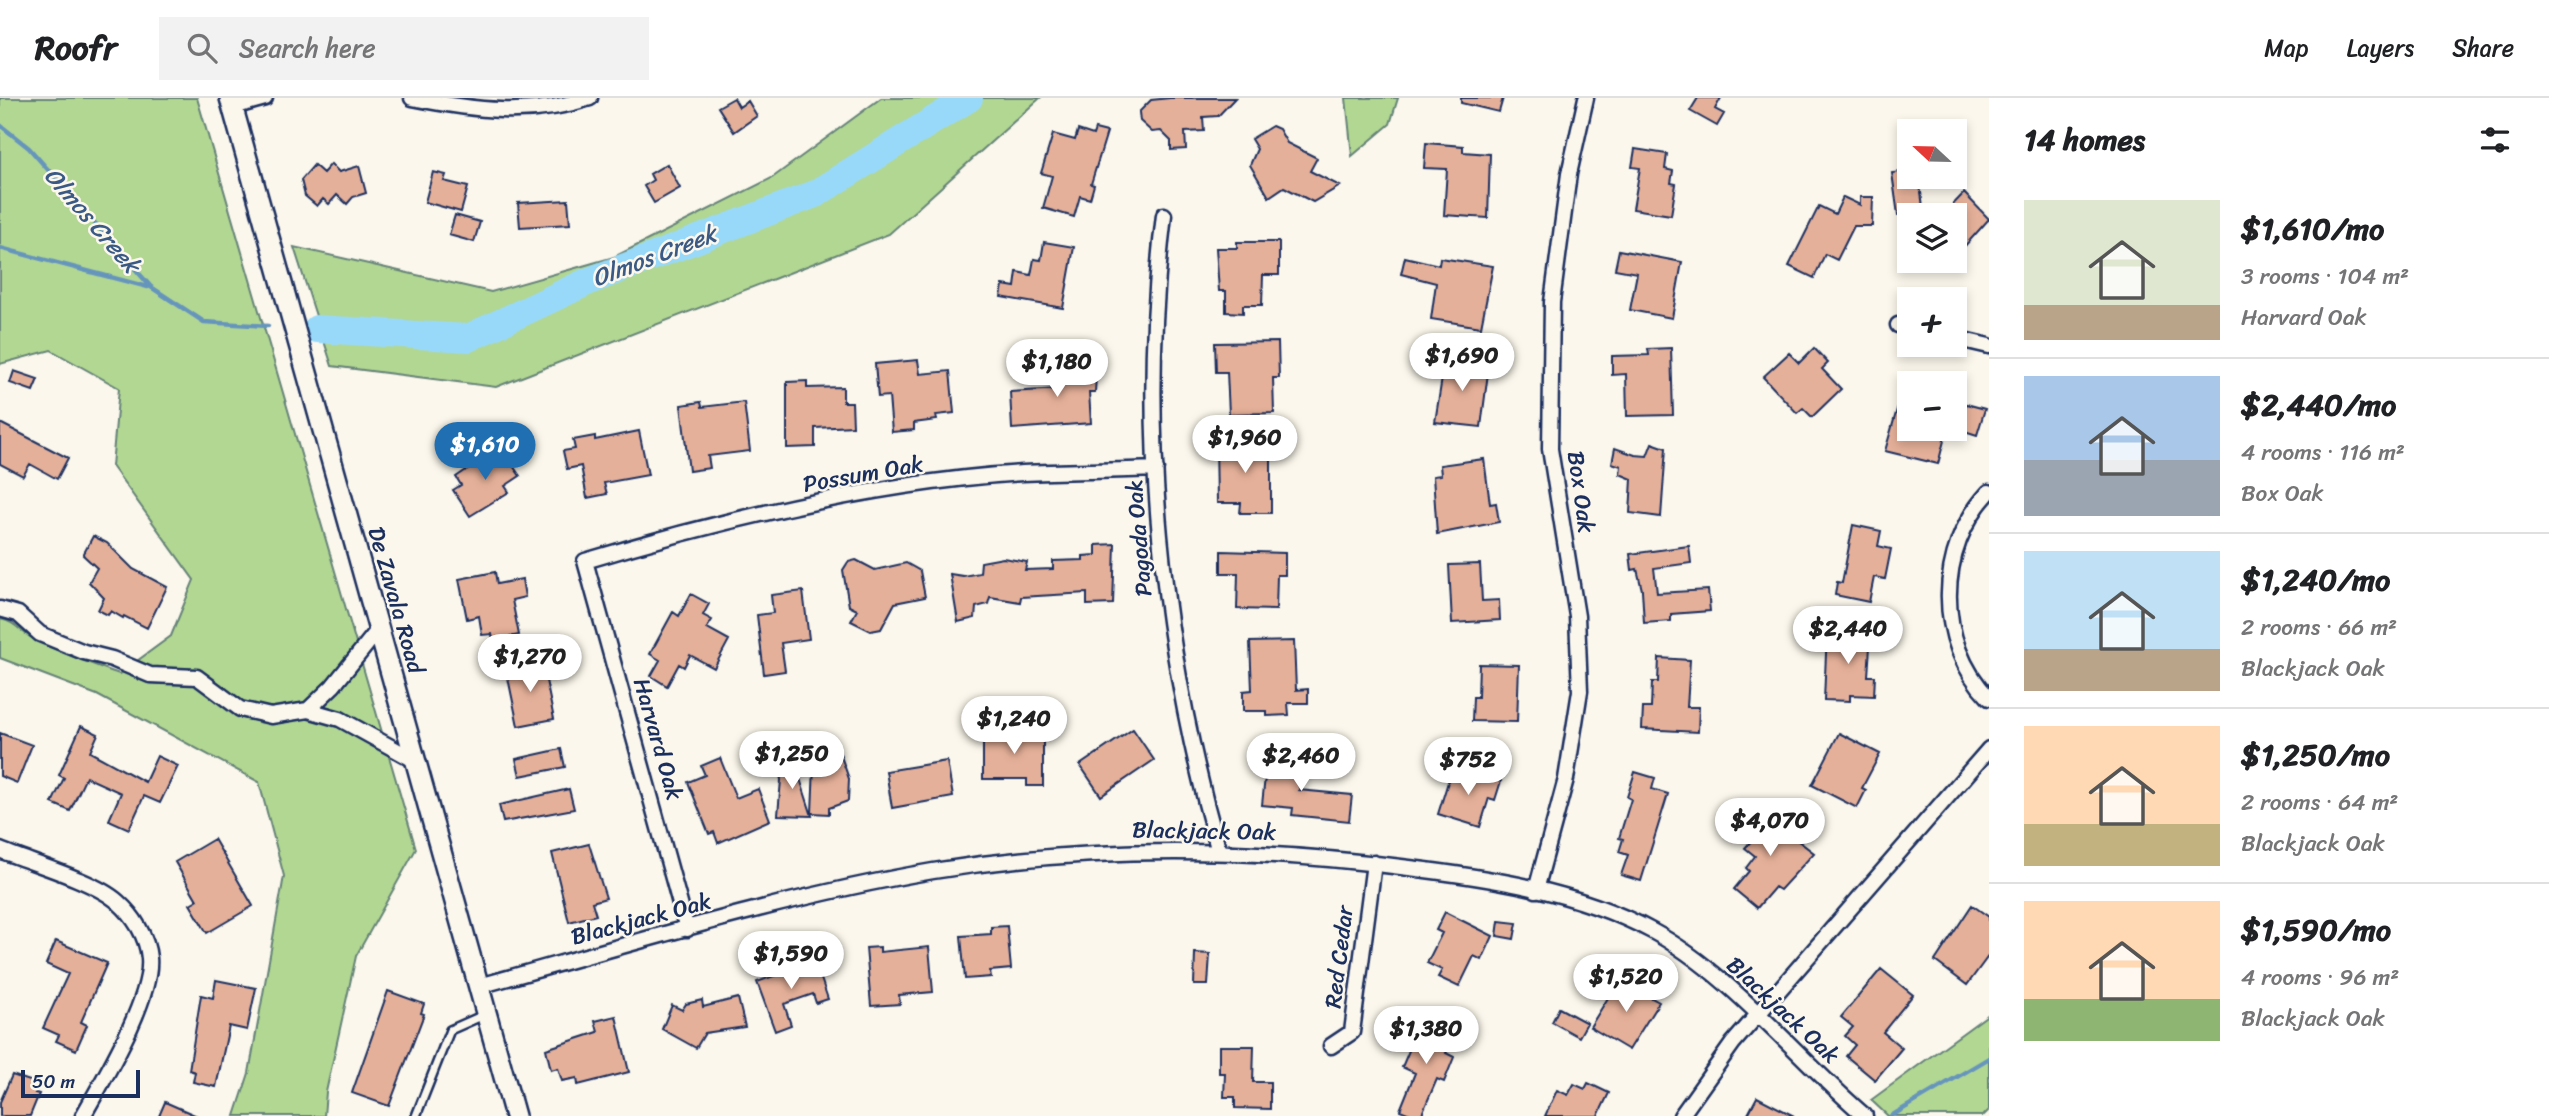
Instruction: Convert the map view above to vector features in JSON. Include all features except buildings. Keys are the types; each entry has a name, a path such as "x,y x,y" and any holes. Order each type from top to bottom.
{"main road":[{"name":"De Zavala Road","path":"232,102 515,1116"}],"street":[{"path":"232,102 265,98"},
{"path":"412,98 501,111 549,109 590,98"},
{"name":"Box Oak","path":"1536,890 1568,768 1580,691 1577,616 1550,449 1552,302 1569,174 1586,98"},
{"name":"Pagoda Oak","path":"1164,215 1154,351 1156,469 1165,589 1177,671 1198,777 1219,852"},
{"path":"1967,341 1989,346"},
{"name":"Possum Oak","path":"585,561 679,533 859,495 1021,473 1156,469"},
{"path":"1989,492 1974,511 1959,539 1948,593 1953,633 1964,663 1989,698"},
{"name":"Harvard Oak","path":"585,561 687,929"},
{"path":"0,608 18,614 40,634 84,652 112,659 150,675 197,677 240,709 271,716 308,710 349,724 416,761"},
{"path":"308,710 333,686 379,629"},
{"path":"1681,1116 1733,1042 1989,749"},
{"path":"0,850 95,888 117,901 144,936 149,960 142,992 128,1031 83,1116"},
{"name":"Blackjack Oak","path":"479,986 687,929 867,884 936,871 1092,854 1219,852 1374,863 1464,874 1589,903 1656,933 1714,975 1865,1116"},
{"name":"Red Cedar","path":"1331,1046 1352,1032 1374,863"}],"lane":[{"path":"416,1116 450,1030 486,1013"}],"green space":[{"path":"0,98 197,98 416,849 356,956 326,1092 324,1116 235,1116 249,1073 284,876 259,782 97,695 0,658 0,619 53,648 119,674 171,636 194,580 112,466 119,388 51,350 0,364"},
{"path":"881,98 1040,98 889,234 496,387 332,366 294,247 491,292 614,257 772,178"},
{"path":"1346,98 1398,98 1390,124 1352,156"},
{"path":"1989,1014 1989,1110 1983,1116 1888,1116 1871,1100"}],"waterway":[{"name":"Olmos Creek","path":"317,329 468,338 589,281 815,194 969,98"},
{"name":"Olmos Creek","path":"0,125 29,148 151,287 204,322 268,326"},
{"path":"0,248 148,287"},
{"path":"1891,1116 1989,1058"}]}
